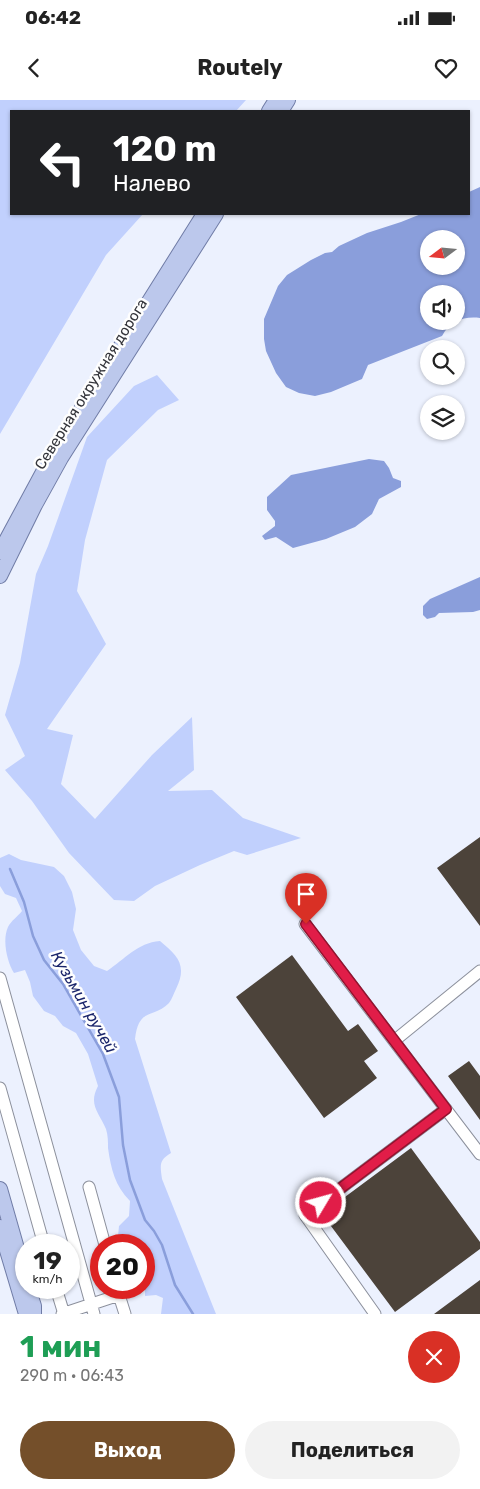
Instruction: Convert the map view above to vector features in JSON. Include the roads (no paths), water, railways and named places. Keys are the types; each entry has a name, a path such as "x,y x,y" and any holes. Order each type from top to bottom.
{"main road":[{"name":"Северная окружная дорога","path":"0,552 50,459 203,215"},
{"name":"Северная окружная дорога","path":"0,576 35,505 61,458 215,215"},
{"path":"0,1189 15,1242"},
{"path":"0,1226 26,1314"},
{"path":"32,1299 34,1314"}],"street":[{"path":"306,924 480,1154"},
{"path":"394,1041 480,971"},
{"path":"0,978 93,1309"},
{"path":"0,1088 41,1234"},
{"path":"375,1314 305,1215 446,1109"},
{"path":"89,1187 102,1234"},
{"path":"59,1299 63,1314 93,1309 107,1299"},
{"path":"120,1299 124,1314"}],"waterway":[{"name":"Кузьмин ручей","path":"10,869 24,902 33,936 44,960 63,984 103,1054 119,1097 123,1145 130,1180 145,1220 162,1245 175,1285 193,1314"}]}
